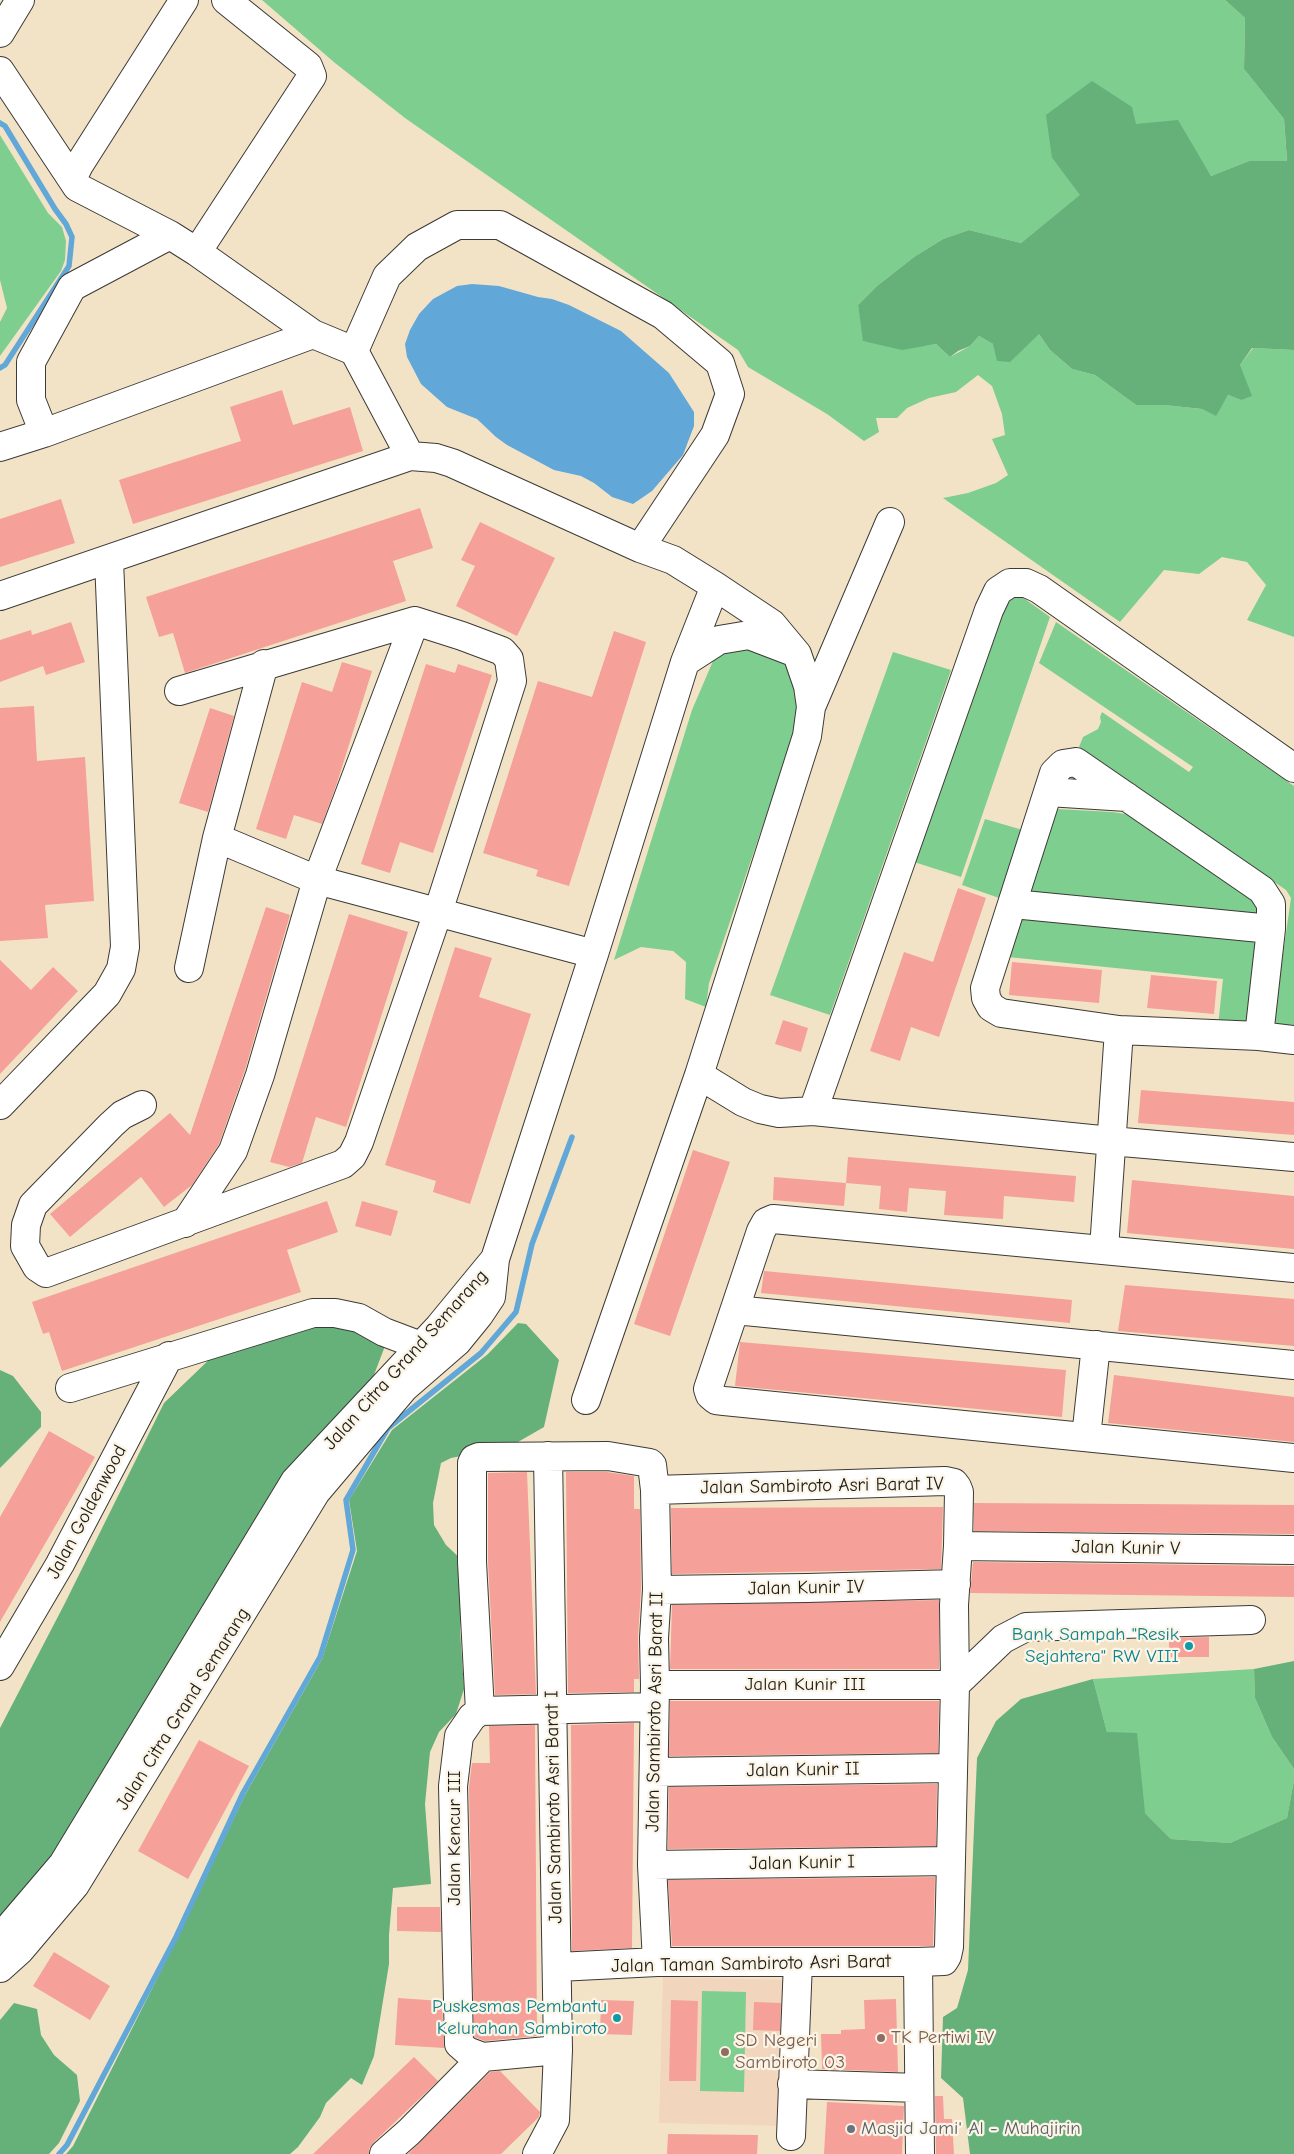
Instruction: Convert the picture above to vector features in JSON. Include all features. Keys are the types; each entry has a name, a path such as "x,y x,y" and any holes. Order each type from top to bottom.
{"street":[{"path":"0,32 20,0"},
{"path":"72,179 184,0"},
{"path":"196,252 312,76 308,66 226,0"},
{"path":"0,71 77,187 170,236 196,252 313,334 354,351 410,456"},
{"path":"354,351 387,276 417,247 457,225 500,224 663,315 720,362 730,394 715,435 640,548"},
{"path":"44,433 31,400 31,362 72,287 170,236"},
{"path":"0,448 313,334"},
{"path":"0,596 410,456 436,458 452,463 640,548 673,560 715,586 772,624 797,654 808,686 811,707"},
{"path":"586,1400 699,1075 807,736 811,707 890,522"},
{"path":"0,1105 107,994 122,969 124,947 109,560"},
{"path":"813,1111 989,610 998,591 1010,583 1026,582 1039,589 1294,768"},
{"path":"495,1259 594,954 685,662 715,586"},
{"path":"186,1223 233,1151 260,1075 316,880 415,621"},
{"path":"142,1105 122,1115 33,1204 26,1225 25,1246 37,1267 46,1273 343,1164 352,1156 359,1142 438,912 512,681 509,659 502,651 415,621 264,664 179,691"},
{"path":"685,662 719,640 750,635 797,654"},
{"path":"189,968 217,838 264,664"},
{"path":"1259,1036 1271,929 1271,904 1262,890 1076,762 1064,764 1054,773 985,988 986,998 991,1008 1001,1013 1119,1030 1259,1036 1294,1040"},
{"path":"217,838 316,880 594,954"},
{"path":"1013,904 1271,929"},
{"path":"1104,1249 1119,1030"},
{"path":"699,1075 743,1102 760,1109 779,1113 813,1111 1294,1157"},
{"path":"1294,1268 773,1219 766,1222 761,1231 708,1389 710,1396 716,1400 1294,1458"},
{"name":"Jalan Citra Grand Semarang","path":"0,1968 20,1950 75,1886 316,1492 398,1383 421,1346 458,1306 495,1259"},
{"name":"Jalan Citra Grand Semarang","path":"0,1938 63,1864 295,1481 398,1383 456,1342 479,1315 491,1297 495,1259"},
{"path":"735,1310 1294,1365"},
{"path":"70,1388 313,1313 335,1313 359,1318 384,1332 421,1346"},
{"path":"1086,1437 1096,1345"},
{"name":"Jalan Goldenwood","path":"0,1666 60,1564 169,1356"},
{"path":"548,1456 478,1457 472,1461 472,1562 480,1711 552,1710 654,1696"},
{"name":"Jalan Sambiroto Asri Barat II","path":"548,1456 608,1456 650,1463 652,1465 655,1490 657,1590 654,1638 652,1865 657,1962"},
{"name":"Jalan Sambiroto Asri Barat I","path":"536,2154 555,2120 558,2050 548,1456"},
{"name":"Jalan Sambiroto Asri Barat IV","path":"655,1490 950,1481 954,1483 959,1492 958,1546"},
{"path":"920,2154 919,2088 931,1962 947,1956 949,1947 958,1546"},
{"name":"Jalan Kunir V","path":"958,1546 1294,1550"},
{"name":"Jalan Kunir IV","path":"657,1590 956,1584"},
{"path":"955,1685 1003,1639 1026,1627 1251,1620"},
{"name":"Jalan Kunir III","path":"654,1696 955,1685"},
{"name":"Jalan Kencur III","path":"480,1711 472,1717 459,1736 453,1786 458,2040 463,2049 483,2057"},
{"name":"Jalan Kunir II","path":"654,1772 952,1768"},
{"name":"Jalan Kunir I","path":"652,1865 951,1861"},
{"name":"Jalan Taman Sambiroto Asri Barat","path":"558,1967 657,1962 931,1962"},
{"path":"791,2136 798,1962"},
{"path":"384,2154 409,2132 483,2057 558,2050"},
{"path":"792,2084 919,2088"}],"shaded area":[{"name":"SD Negeri Sambiroto 03","path":"663,1977 794,1980 786,2126 659,2123"}],"green space":[{"path":"262,0 1225,0 1245,18 1244,69 1284,119 1287,162 1249,161 1211,176 1199,157 1052,158 1081,195 1021,243 969,230 943,239 914,257 877,286 858,305 864,341 923,346 936,344 950,357 970,346 979,336 993,344 1039,334 1050,350 1072,369 1095,375 1136,405 1164,405 1202,409 1215,415 1228,395 1241,400 1240,365 1253,348 1294,350 1294,637 1247,620 1266,585 1247,562 1222,557 1199,574 1164,570 1120,622 943,498 968,493 996,483 1008,475 992,439 1005,435 1002,414 992,386 978,375 956,392 929,398 907,408 897,418 876,418 879,432 864,441 827,414 748,367 738,350 405,118 335,63"},
{"path":"1225,0 1294,0 1294,350 1252,348 1240,365 1252,396 1241,400 1228,395 1216,416 1202,409 1164,405 1136,405 1095,375 1072,369 1050,350 1039,334 1010,362 997,361 993,344 979,336 970,346 950,357 936,344 902,350 863,341 858,305 877,286 914,257 943,239 969,230 1021,243 1080,195 1052,158 1046,115 1092,81 1132,107 1136,124 1178,120 1211,176 1249,161 1287,161 1284,119 1244,69 1245,18"},
{"path":"0,135 48,213 62,227 66,241 65,260 61,271 0,356 0,322 7,308 0,280"},
{"path":"1014,597 1022,597 1050,617 961,877 914,862 1004,607"},
{"path":"1056,622 1294,786 1294,1030 1273,1024 1291,898 1286,890 1079,747 1083,737 1098,729 1102,712 1189,772 1193,767 1039,663"},
{"path":"742,645 786,664 792,672 799,707 792,740 709,983 706,1007 685,999 686,962 673,951 641,947 614,960 692,710 713,661 728,650"},
{"path":"893,652 951,670 830,1015 770,995"},
{"path":"1057,809 1112,812 1139,816 1261,901 1263,917 1033,894 1029,889"},
{"path":"985,819 1026,831 1002,899 962,885"},
{"path":"1022,917 1255,939 1261,944 1249,1026 1218,1026 1223,979 1008,957 1017,920"},
{"path":"342,1322 385,1346 369,1388 56,1856 0,1922 0,1728 65,1603 164,1403 215,1354 275,1335"},
{"path":"518,1323 526,1324 559,1360 544,1427 511,1446 451,1458 441,1463 433,1503 434,1525 446,1545 464,1562 460,1630 464,1689 456,1714 439,1732 430,1752 425,1804 431,1884 393,1888 389,1935 389,1964 374,2056 362,2085 351,2078 326,2103 320,2117 298,2147 290,2154 66,2154 73,2146 178,1937 245,1795 322,1659 357,1551 349,1500 392,1430 488,1354"},
{"path":"0,1370 13,1376 41,1412 41,1427 0,1468"},
{"path":"1294,1661 1294,1769 1272,1737 1255,1698 1254,1669"},
{"path":"1254,1669 1255,1698 1272,1737 1294,1769 1294,1780 1287,1818 1230,1843 1171,1839 1145,1813 1107,1732 1093,1679"},
{"path":"1093,1679 1107,1732 1137,1733 1145,1813 1171,1839 1230,1843 1287,1818 1294,1780 1294,2154 970,2154 963,2098 941,2078 943,2017 957,2008 968,1970 977,1758 996,1721 1021,1699"},
{"path":"702,1991 746,1992 744,2092 700,2091"},
{"path":"14,2003 37,2009 41,2035 54,2055 77,2075 80,2101 59,2143 49,2154 0,2154 0,2020"}],"water":[{"path":"472,284 499,286 569,305 621,331 669,373 694,412 694,426 683,455 652,491 633,504 612,497 581,476 554,470 507,445 477,419 447,407 421,384 407,357 405,344 410,330 419,314 433,299 457,286"}],"building":[{"path":"282,390 293,425 350,407 363,451 133,524 119,480 241,441 230,407"},
{"path":"61,499 75,543 0,567 0,519"},
{"path":"420,508 433,548 393,561 406,601 185,673 173,633 159,637 146,597"},
{"path":"480,522 555,558 517,636 456,606 475,566 461,560"},
{"path":"71,622 85,662 46,675 43,666 0,682 0,640 31,630 32,635"},
{"path":"614,631 646,642 569,886 536,876 538,870 483,853 538,681 592,697"},
{"path":"342,662 372,671 337,783 322,824 294,815 286,839 256,829 302,682 332,692"},
{"path":"426,664 455,673 458,664 492,675 433,853 400,842 390,873 361,864"},
{"path":"34,706 37,761 85,757 94,901 45,905 48,938 0,941 0,708"},
{"path":"210,708 234,716 208,812 179,803"},
{"path":"958,888 986,898 939,1037 911,1027 900,1061 870,1051 904,952 933,962"},
{"path":"266,907 290,915 245,1070 219,1144 192,1185 164,1207 141,1177 70,1237 50,1214 170,1113 190,1135"},
{"path":"349,914 408,932 346,1127 316,1117 302,1163 289,1167 270,1162"},
{"path":"455,947 492,958 479,997 531,1014 470,1204 433,1192 436,1181 385,1165"},
{"path":"0,960 31,990 53,967 78,991 0,1074"},
{"path":"1012,962 1102,970 1099,1003 1009,995"},
{"path":"1151,975 1217,981 1214,1014 1147,1008"},
{"path":"783,1020 808,1028 801,1052 775,1044"},
{"path":"1141,1090 1294,1102 1294,1135 1138,1123"},
{"path":"693,1150 730,1162 670,1336 634,1324"},
{"path":"848,1157 1076,1176 1074,1202 1004,1196 1003,1219 944,1215 946,1191 909,1188 907,1212 879,1209 881,1186 846,1183"},
{"path":"774,1177 846,1183 844,1206 773,1200"},
{"path":"1132,1180 1294,1196 1294,1249 1127,1233"},
{"path":"327,1201 338,1232 287,1250 301,1292 62,1371 49,1332 43,1334 32,1302"},
{"path":"362,1201 398,1211 391,1236 355,1226"},
{"path":"764,1271 1072,1300 1070,1323 761,1293"},
{"path":"1125,1285 1294,1299 1294,1346 1118,1331"},
{"path":"740,1342 1066,1370 1062,1417 735,1386"},
{"path":"1114,1375 1294,1397 1294,1442 1108,1423"},
{"path":"49,1431 95,1457 0,1622 0,1517"},
{"path":"527,1472 536,1694 495,1695 488,1562 488,1473"},
{"path":"566,1472 607,1472 634,1476 634,1509 640,1509 641,1590 638,1637 639,1679 634,1679 634,1692 568,1693"},
{"path":"974,1503 1294,1505 1294,1534 974,1531"},
{"path":"943,1507 941,1569 672,1574 671,1508"},
{"path":"973,1562 1294,1566 1294,1597 970,1593"},
{"path":"939,1600 939,1669 670,1669 672,1605"},
{"name":"Bank Sampah \"Resik Sejahtera\" RW VIII","path":"1209,1637 1209,1657 1169,1657 1169,1638"},
{"path":"670,1701 939,1701 938,1753 669,1756"},
{"path":"634,1723 632,1948 572,1951 571,1725"},
{"path":"535,1725 537,2036 485,2041 474,2037 469,1787 472,1763 490,1763 489,1726"},
{"path":"199,1740 249,1766 188,1879 138,1851"},
{"path":"937,1784 936,1846 668,1849 669,1787"},
{"path":"935,1877 933,1946 672,1946 668,1880"},
{"path":"397,1907 440,1907 441,1932 397,1931"},
{"path":"54,1952 110,1986 90,2020 33,1986"},
{"path":"398,1998 442,2001 444,2048 395,2045"},
{"name":"TK Pertiwi IV","path":"896,1999 898,2072 822,2069 821,2034 841,2034 841,2030 865,2029 864,2000"},
{"name":"Puskesmas Pembantu Kelurahan Sambiroto","path":"601,2000 634,2001 632,2035 600,2034"},
{"path":"671,2000 698,2001 696,2081 669,2081"},
{"path":"754,2002 781,2003 780,2031 753,2030"},
{"path":"414,2057 438,2081 374,2142 369,2149 369,2154 313,2154"},
{"path":"500,2071 540,2112 539,2117 501,2154 408,2154 490,2072"},
{"path":"935,2096 943,2096 944,2119 952,2119 954,2154 936,2154"},
{"name":"Masjid Jami' Al - Muhajirin","path":"827,2102 904,2106 902,2154 824,2154"},
{"path":"668,2134 758,2135 757,2154 667,2154"}],"waterway":[{"path":"0,123 5,126 66,224 72,237 69,266 5,365 0,368"},
{"path":"59,2154 67,2145 176,1937 243,1793 320,1657 353,1550 346,1500 388,1428 481,1353 516,1312 532,1244 572,1137"}],"place":[{"name":"Bank Sampah \"Resik Sejahtera\" RW VIII","path":"1189,1646"},
{"name":"Puskesmas Pembantu Kelurahan Sambiroto","path":"617,2018"},
{"name":"TK Pertiwi IV","path":"881,2038"},
{"name":"SD Negeri Sambiroto 03","path":"725,2052"},
{"name":"Masjid Jami' Al - Muhajirin","path":"851,2129"}]}
